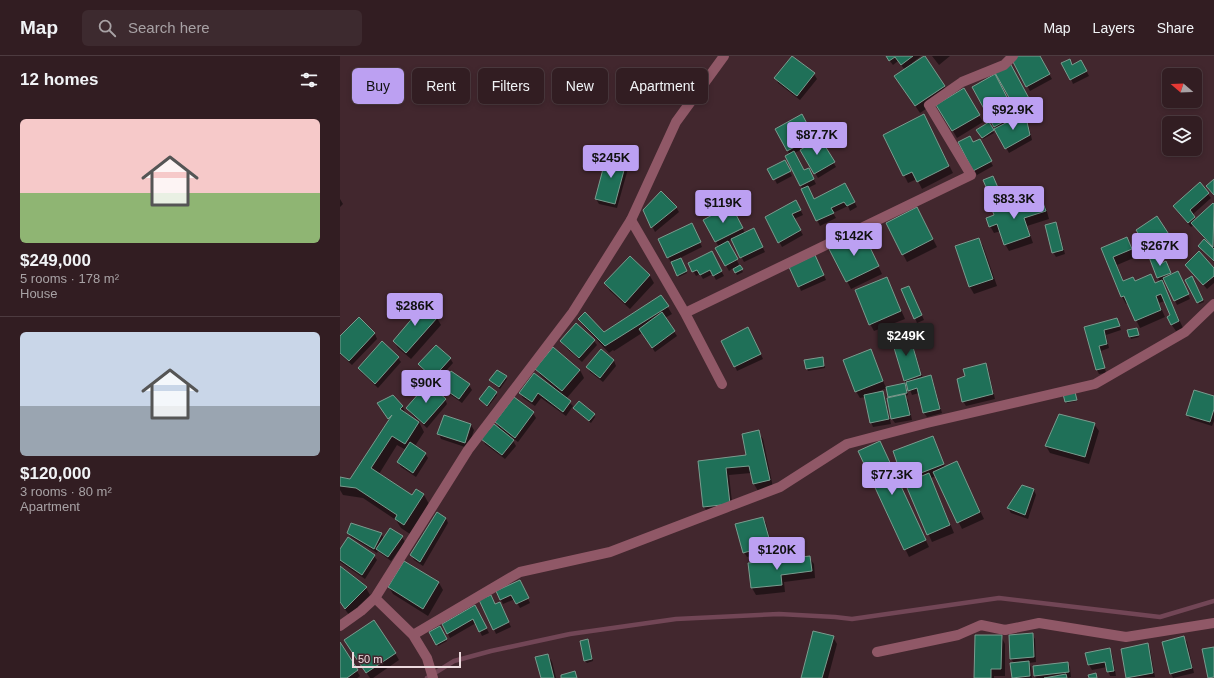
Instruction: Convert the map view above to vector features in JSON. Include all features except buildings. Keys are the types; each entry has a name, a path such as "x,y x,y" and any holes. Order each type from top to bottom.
{"street":[{"path":"340,626 361,611 375,598 468,450 573,312 631,220 676,122 724,56"},
{"path":"685,313 971,175 929,105 962,82 1004,65 1013,56"},
{"path":"631,220 685,313 722,384"},
{"path":"413,635 520,572 610,552 773,490 847,444 927,423 1095,384 1185,332 1214,304"},
{"path":"375,598 413,635 427,658 433,678"},
{"path":"877,652 958,635 981,625 1005,630 1039,623 1126,637 1214,623"}],"waterway":[{"path":"427,678 454,661 491,651 570,634 676,619 779,614 852,619 999,598 1160,617 1214,601"}]}
